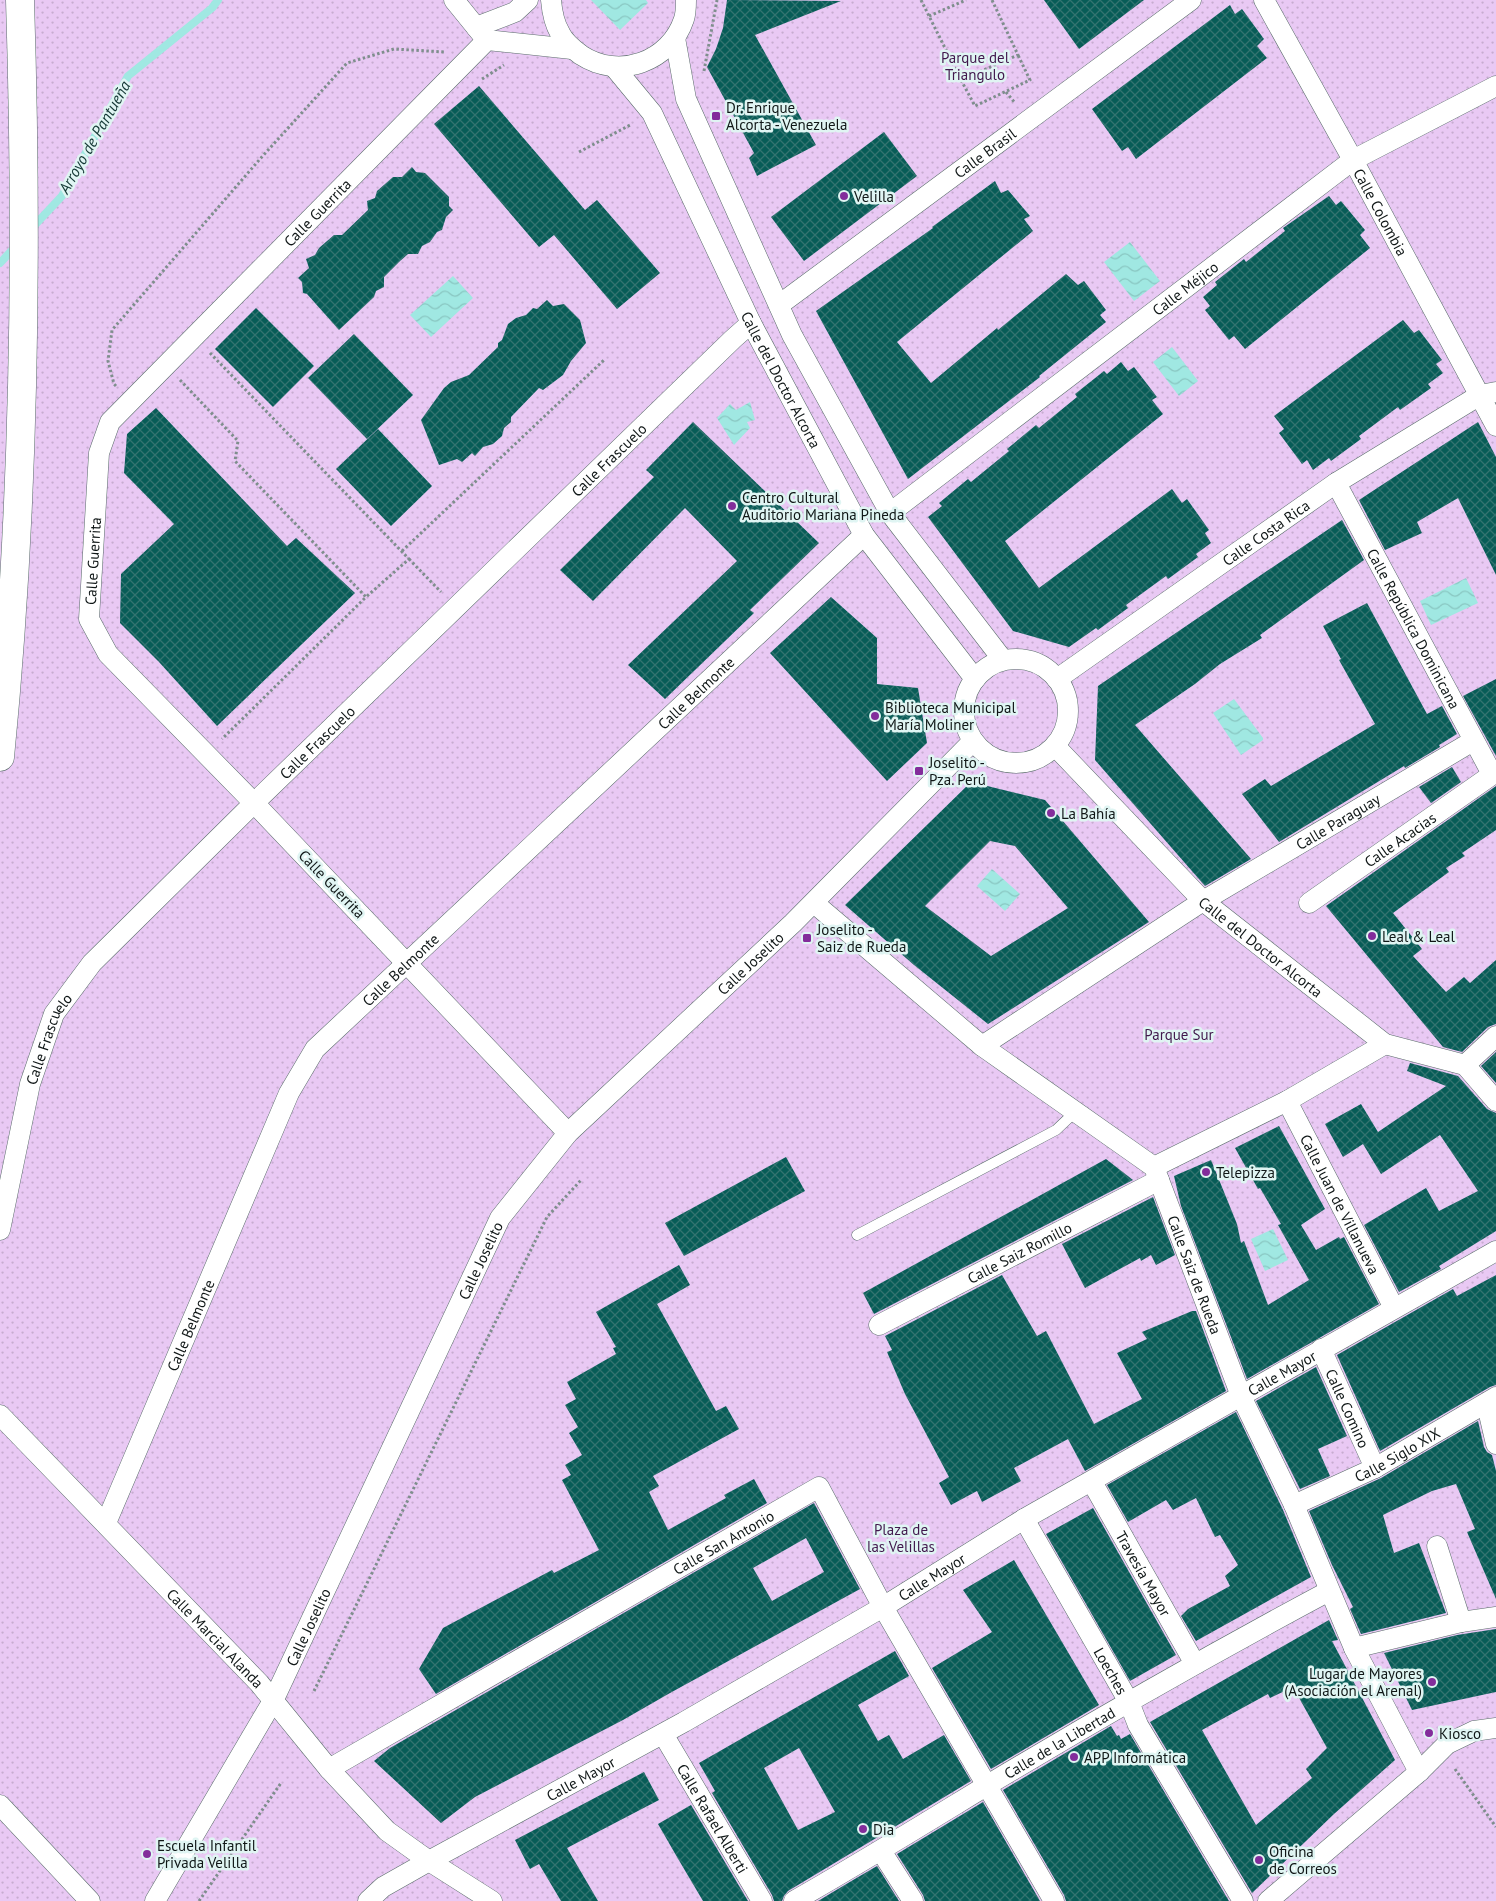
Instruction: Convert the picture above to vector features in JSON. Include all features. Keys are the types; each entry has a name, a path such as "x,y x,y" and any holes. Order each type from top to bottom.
{"main road":[{"path":"0,757 18,519 24,308 20,0"}],"street":[{"path":"454,0 481,34 572,49"},
{"name":"Calle Guerrita","path":"528,0 516,12 481,34 110,422 99,453 89,619 108,654 254,803 568,1133"},
{"path":"551,0 552,16 560,34 572,49 590,61 614,67 636,65 657,56 675,38 685,18 686,0"},
{"name":"Calle Brasil","path":"779,305 1192,0"},
{"name":"Calle Colombia","path":"1264,0 1353,160 1488,394 1496,426"},
{"name":"Calle del Doctor Alcorta","path":"675,38 686,99 792,335 890,513 1003,660"},
{"name":"Calle del Doctor Alcorta","path":"614,67 652,114 751,323 864,535 975,679"},
{"name":"Calle Méjico","path":"890,513 1353,160 1496,86"},
{"name":"Calle Frascuelo","path":"0,1230 30,1084 54,1014 92,963 254,803 751,323"},
{"name":"Calle Costa Rica","path":"1057,678 1336,483 1488,394"},
{"name":"Calle República Dominicana","path":"1336,483 1473,741 1494,773"},
{"name":"Calle Belmonte","path":"106,1523 289,1094 315,1050 864,535"},
{"path":"1023,659 1042,665 1057,678 1066,695 1068,713 1065,730 1055,746 1036,760 1012,763 990,757 972,741 966,726 963,709 966,693 975,679 1003,660 1023,659"},
{"name":"Calle Joselito","path":"155,1901 274,1699 500,1218 568,1133 814,903 972,741"},
{"name":"Calle Paraguay","path":"982,1046 1203,901 1473,741"},
{"name":"Calle del Doctor Alcorta","path":"1055,746 1203,901 1385,1044 1465,1065"},
{"name":"Calle Acacias","path":"1309,903 1494,773"},
{"path":"814,903 982,1046 1076,1111 1156,1173"},
{"path":"1496,1036 1465,1065 1496,1101"},
{"name":"Calle Saiz Romillo","path":"879,1325 1287,1101 1385,1044"},
{"name":"Calle Juan de Villanueva","path":"1287,1101 1394,1308"},
{"name":"Calle Saiz de Rueda","path":"1156,1173 1242,1396 1294,1505 1354,1648 1419,1772"},
{"name":"Calle Mayor","path":"368,1901 383,1887 663,1734 883,1607 1024,1519 1092,1482 1496,1250"},
{"name":"Calle Comino","path":"1321,1349 1375,1468"},
{"name":"Calle Siglo XIX","path":"1294,1505 1375,1468 1496,1397"},
{"path":"1496,1410 1489,1414 1496,1444"},
{"name":"Calle Marcial Alanda","path":"0,1415 274,1699 330,1769 387,1831 429,1861 492,1901"},
{"name":"Travesía Mayor","path":"1092,1482 1195,1664"},
{"name":"Calle San Antonio","path":"330,1769 819,1487 883,1607 1054,1901"},
{"name":"Loeches","path":"1024,1519 1128,1702 1138,1725 1243,1901"},
{"path":"1437,1546 1461,1622"},
{"name":"Calle de la Libertad","path":"794,1901 881,1851 1128,1702 1329,1591"},
{"path":"1354,1648 1461,1622 1496,1617"},
{"path":"1268,1901 1419,1772 1448,1744 1474,1731 1496,1728"},
{"name":"Calle Rafael Alberti","path":"663,1734 762,1901"},
{"path":"0,1805 90,1901"},
{"path":"881,1851 913,1901"}],"lane":[{"path":"857,1235 1056,1130 1076,1111"}],"path":[{"path":"704,75 717,0"},
{"path":"921,0 975,106 1030,80 992,0"},
{"path":"929,16 966,0"},
{"path":"131,400 114,384 108,361 112,330 347,63 394,49 446,52"},
{"path":"961,80 1018,55"},
{"path":"1006,92 1016,104"},
{"path":"579,152 632,123"},
{"path":"194,336 456,607"},
{"path":"402,551 604,360"},
{"path":"166,364 238,441 235,462 366,597"},
{"path":"206,754 366,597 409,559"},
{"path":"314,1691 547,1217 582,1179"},
{"path":"1454,1769 1496,1827"},
{"path":"200,1901 281,1783"}],"green space":[{"path":"0,0 1496,0 1496,1901 0,1901"},
{"name":"Plaza de las Velillas","path":"912,1517 927,1544 903,1557 888,1530"}],"water":[{"path":"591,0 646,0 648,3 620,30"},
{"path":"1130,242 1160,281 1134,301 1104,262"},
{"path":"453,276 473,298 431,337 410,315"},
{"path":"1172,347 1198,381 1179,396 1153,362"},
{"path":"750,402 755,420 747,422 750,428 734,445 717,418 730,404 736,410"},
{"path":"1466,578 1478,603 1431,625 1420,601"},
{"path":"1234,699 1263,738 1263,740 1241,755 1213,713"},
{"path":"992,869 1020,894 1005,911 977,886"},
{"path":"1273,1229 1288,1260 1265,1271 1251,1239"}],"building":[{"path":"727,0 841,1 755,35 816,145 757,176 749,158 754,153 707,67 723,28"},
{"path":"1044,0 1144,0 1079,49"},
{"path":"1230,5 1235,14 1242,9 1264,39 1257,46 1267,58 1136,159 1128,147 1122,151 1092,109"},
{"path":"479,86 585,210 597,200 660,273 617,309 554,235 539,247 434,124"},
{"name":"Velilla","path":"884,132 917,176 804,261 771,217"},
{"path":"412,167 416,172 425,173 449,197 449,206 453,210 446,217 442,230 437,232 430,242 422,246 418,254 408,254 399,262 384,277 384,287 376,291 374,297 339,330 307,294 303,293 302,282 298,278 309,268 306,259 315,255 319,248 334,235 342,235 368,210 367,201 375,198 377,191 393,177 402,177"},
{"path":"995,181 1001,193 1008,190 1030,216 1024,219 1033,231 897,342 931,383 1066,274 1078,285 1084,281 1106,310 1100,315 1106,322 1040,377 908,479 816,311 933,228"},
{"path":"1329,196 1336,205 1341,201 1365,230 1360,235 1370,248 1245,349 1234,336 1229,340 1205,310 1210,306 1203,297 1217,285 1215,282 1244,259 1246,262 1285,231 1283,228"},
{"path":"547,300 553,306 564,304 580,320 586,343 571,361 563,375 543,390 539,388 511,417 511,422 504,428 502,436 493,444 483,447 475,456 472,453 462,462 457,459 439,465 421,420 444,388 451,382 469,375 498,347 498,343 502,340 508,324 516,318 526,315 533,308 537,309"},
{"path":"256,308 314,366 273,407 215,349"},
{"path":"1403,320 1414,333 1419,330 1442,360 1436,364 1443,373 1428,384 1431,388 1400,410 1398,407 1359,436 1361,439 1331,461 1329,458 1313,470 1307,460 1302,464 1279,433 1284,429 1274,416"},
{"path":"354,334 413,395 367,439 308,378"},
{"path":"1121,362 1128,371 1134,367 1157,397 1152,400 1163,414 1005,541 1039,588 1172,489 1182,503 1187,499 1209,530 1205,533 1211,543 1196,554 1198,557 1168,579 1166,576 1126,605 1128,608 1098,630 1096,628 1069,647 1013,631 928,517 942,506 939,503 968,479 971,482 1009,451 1007,449 1036,425 1039,428 1077,397 1075,394 1104,371 1107,374"},
{"path":"156,408 287,546 296,538 355,593 217,726 159,662 120,623 121,574 174,524 124,473 127,434"},
{"path":"693,422 819,543 750,610 754,613 665,699 628,665 737,561 685,508 593,601 560,570 654,477 646,470"},
{"path":"1478,422 1496,457 1496,575 1458,498 1417,522 1422,533 1385,550 1359,500"},
{"path":"378,429 432,486 391,526 336,469"},
{"path":"1342,520 1364,560 1260,635 1262,638 1220,664 1195,684 1135,725 1251,859 1205,886 1095,760 1098,686"},
{"name":"Biblioteca Municipal María Moliner","path":"831,597 877,638 877,684 918,688 927,743 887,781 770,653"},
{"path":"1367,603 1427,714 1442,706 1457,734 1439,745 1440,747 1405,768 1404,766 1279,842 1242,794 1265,779 1271,786 1375,724 1339,660 1341,659 1323,626"},
{"path":"1496,679 1496,756 1463,696"},
{"path":"1452,767 1461,782 1431,803 1419,787"},
{"path":"971,782 1045,800 1149,922 988,1024 914,965 845,905","holes":["990,841 1015,846 1068,908 991,956 925,906"]},
{"path":"1496,786 1496,830 1462,853 1465,856 1446,868 1449,872 1393,913 1422,949 1413,956 1446,992 1464,977 1470,983 1496,960 1496,1024 1488,1027 1462,1052 1443,1047 1326,906"},
{"path":"1496,1052 1496,1083 1481,1066"},
{"path":"1410,1063 1458,1076 1487,1109 1496,1113 1496,1231 1439,1266 1441,1269 1399,1292 1364,1225 1426,1188 1439,1211 1478,1191 1440,1135 1381,1174 1363,1144 1343,1157 1325,1124 1361,1104 1378,1132 1446,1086 1407,1071"},
{"path":"1279,1126 1325,1209 1301,1225 1316,1250 1339,1237 1340,1239 1344,1237 1379,1304 1247,1379 1181,1206 1174,1176 1211,1160 1237,1224 1241,1243 1244,1241 1268,1305 1309,1280 1278,1225 1281,1224 1260,1188 1258,1189 1235,1148"},
{"path":"786,1157 805,1191 684,1256 665,1223"},
{"path":"1106,1159 1133,1180 874,1314 863,1293"},
{"path":"1153,1197 1175,1255 1156,1265 1151,1255 1141,1261 1140,1258 1085,1288 1062,1244"},
{"path":"679,1265 690,1285 657,1304 716,1411 726,1406 739,1429 653,1476 659,1486 649,1492 668,1530 726,1498 724,1495 754,1479 767,1503 436,1694 419,1669 443,1628 552,1570 554,1573 599,1550 562,1480 571,1475 565,1465 582,1455 569,1433 578,1427 565,1405 576,1399 567,1382 616,1354 613,1348 616,1347 596,1312"},
{"path":"1002,1275 1037,1336 1046,1331 1094,1424 1142,1399 1117,1353 1147,1339 1142,1332 1192,1311 1196,1311 1226,1391 1085,1471 1068,1439 1014,1468 1021,1481 982,1502 977,1491 951,1505 939,1483 949,1477 905,1394 887,1352 892,1350 885,1336"},
{"path":"1496,1275 1496,1385 1380,1451 1337,1355 1453,1289 1457,1296"},
{"path":"1316,1367 1347,1436 1318,1449 1330,1476 1300,1489 1256,1401"},
{"path":"1236,1412 1283,1510 1311,1577 1196,1641 1181,1616 1188,1609 1230,1586 1225,1576 1238,1565 1220,1535 1215,1537 1196,1498 1173,1510 1166,1500 1128,1522 1107,1485"},
{"path":"1478,1421 1484,1447 1492,1455 1496,1471 1496,1599 1467,1532 1475,1529 1456,1484 1432,1491 1383,1515 1394,1553 1419,1543 1446,1613 1361,1634 1350,1609 1353,1607 1332,1565 1309,1511 1381,1478"},
{"path":"814,1503 860,1589 623,1720 475,1797 441,1823 374,1761 390,1748","holes":["806,1538 824,1572 772,1601 753,1568"]},
{"path":"1093,1508 1176,1655 1130,1681 1046,1534"},
{"path":"1014,1560 1099,1705 991,1769 932,1668 992,1632 963,1590"},
{"path":"1329,1620 1338,1640 1332,1641 1395,1760 1334,1814 1252,1893 1150,1722","holes":["1293,1687 1327,1748 1306,1769 1312,1778 1256,1825 1202,1730 1268,1694 1270,1698"]},
{"name":"Lugar de Mayores (Asociación el Arenal)","path":"1496,1629 1496,1692 1412,1710 1384,1653 1457,1635"},
{"path":"895,1651 909,1676 858,1705 878,1741 889,1735 903,1759 944,1735 971,1781 788,1891 782,1901 774,1901 712,1793 715,1791 699,1763","holes":["799,1748 835,1812 798,1830 764,1768"]},
{"path":"1111,1726 1121,1739 1130,1734 1229,1901 1066,1901 1003,1790"},
{"path":"644,1772 659,1800 567,1848 598,1901 561,1901 539,1864 530,1869 515,1840"},
{"path":"983,1802 1040,1901 925,1901 897,1854"},
{"path":"691,1805 748,1901 703,1901 658,1824"},
{"path":"877,1866 899,1901 818,1901 848,1883"}],"waterway":[{"name":"Arroyo de Pantueña","path":"32,228 62,196 128,76 212,8 218,0"},
{"name":"Arroyo de Pantueña","path":"0,263 16,246"}],"place":[{"name":"Dr. Enrique Alcorta - Venezuela","path":"716,116"},
{"name":"Velilla","path":"844,196"},
{"name":"Centro Cultural Auditorio Mariana Pineda","path":"732,506"},
{"name":"Biblioteca Municipal María Moliner","path":"875,716"},
{"name":"Joselito - Pza. Perú","path":"919,771"},
{"name":"La Bahía","path":"1051,813"},
{"name":"Leal & Leal","path":"1372,936"},
{"name":"Joselito - Saiz de Rueda","path":"807,938"},
{"name":"Telepizza","path":"1206,1172"},
{"name":"Lugar de Mayores (Asociación el Arenal)","path":"1432,1682"},
{"name":"Kiosco","path":"1429,1733"},
{"name":"APP Informática","path":"1074,1757"},
{"name":"Dia","path":"863,1829"},
{"name":"Escuela Infantil Privada Velilla","path":"147,1854"},
{"name":"Oficina de Correos","path":"1259,1860"}],"park label":[{"name":"Parque del Triangulo","path":"975,66"},
{"name":"Parque Sur","path":"1179,1034"}]}
